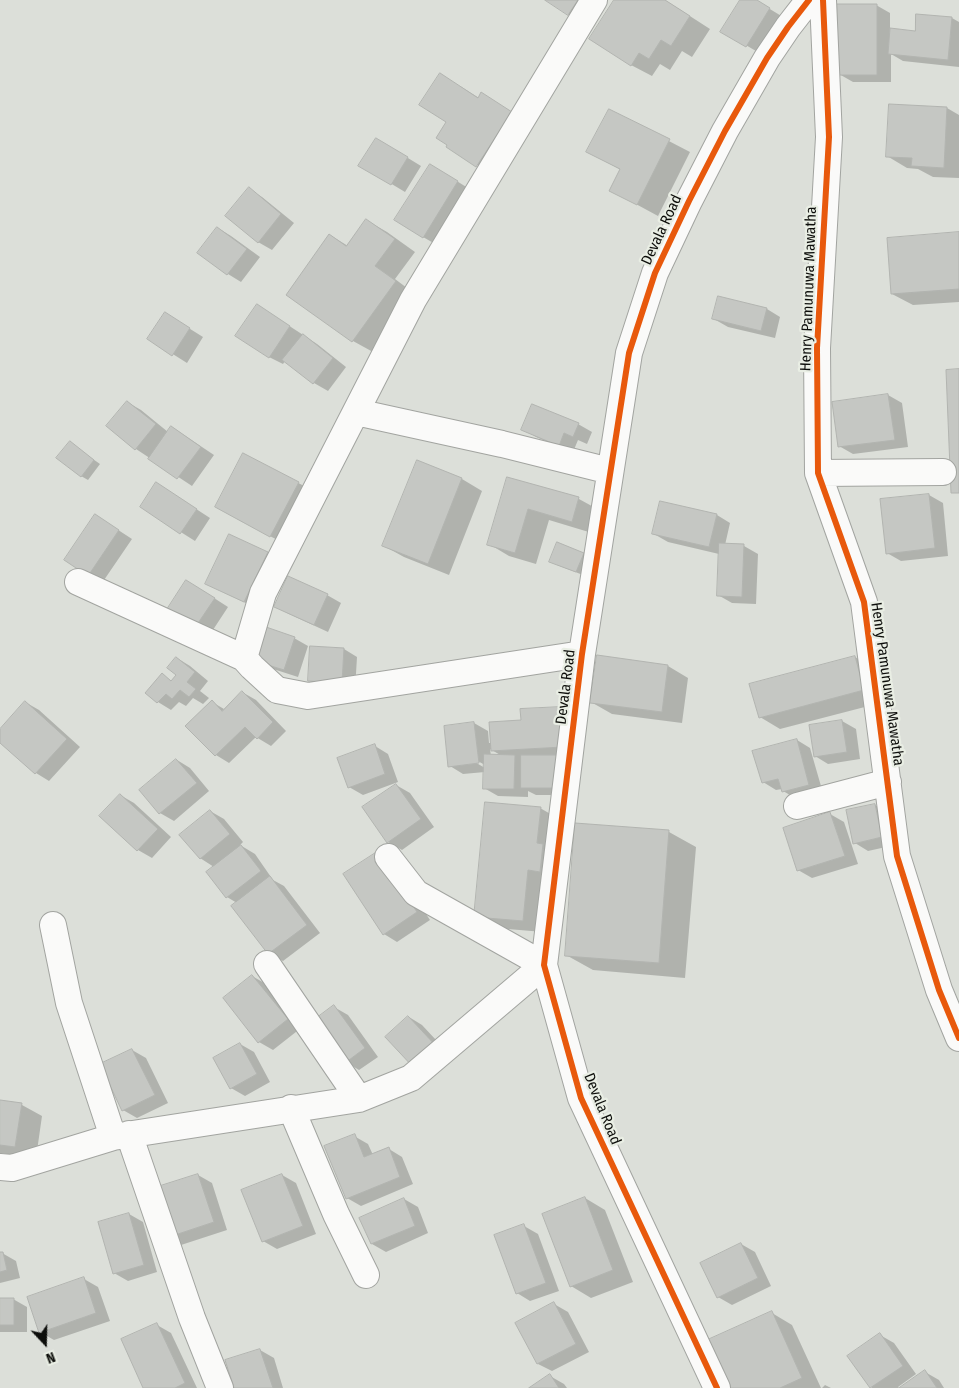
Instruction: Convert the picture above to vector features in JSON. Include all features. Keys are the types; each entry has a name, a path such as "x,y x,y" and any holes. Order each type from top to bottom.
{"street":[{"path":"244,658 263,593 413,300 594,0"},
{"name":"Devala Road","path":"716,1388 581,1098 544,965 582,654 629,353 655,273 689,201 725,131 772,50 809,0"},
{"name":"Henry Pamunuwa Mawatha","path":"823,0 828,137 817,348 818,473 864,602 897,856 939,990 959,1038"},
{"path":"356,412 502,444 610,471"},
{"path":"818,473 943,472"},
{"path":"78,582 244,658 277,690 308,696 582,654"},
{"path":"797,806 888,782"},
{"path":"4,1170 121,1135 359,1099 411,1078 544,965 416,894 388,856"},
{"path":"53,925 69,1003 220,1388"},
{"path":"267,964 359,1099"},
{"path":"291,1108 336,1214 366,1275"}],"building":[{"path":"545,0 578,0 568,15"},
{"path":"614,0 665,0 690,16 671,46 661,40 649,59 639,53 631,66 589,39"},
{"path":"740,0 757,0 770,8 746,47 720,32"},
{"path":"837,4 877,4 877,75 838,75"},
{"path":"916,14 952,17 948,60 888,54 890,28 915,31"},
{"path":"440,73 478,98 481,92 512,112 476,167 436,138 446,122 419,105"},
{"path":"889,104 947,107 944,168 911,166 912,158 886,157"},
{"path":"609,109 670,139 637,205 609,191 620,169 586,152"},
{"path":"376,138 408,157 391,185 358,166"},
{"path":"430,164 458,181 423,238 394,220"},
{"path":"249,187 281,214 258,243 225,216"},
{"path":"366,219 395,239 375,266 396,281 352,342 286,295 329,234 346,246"},
{"path":"217,227 247,249 227,275 197,253"},
{"path":"959,232 959,289 891,294 887,238"},
{"path":"718,296 767,308 761,331 712,319"},
{"path":"257,304 290,326 269,358 235,336"},
{"path":"165,312 190,328 172,356 147,339"},
{"path":"303,334 333,358 313,384 282,360"},
{"path":"959,369 959,493 951,493 946,370"},
{"path":"888,394 895,440 838,447 832,402"},
{"path":"127,401 156,424 135,450 106,426"},
{"path":"532,404 579,423 573,437 564,433 559,446 521,430"},
{"path":"171,426 201,447 177,479 148,459"},
{"path":"70,441 94,460 81,477 56,458"},
{"path":"243,453 299,482 270,537 215,507"},
{"path":"417,460 462,478 428,564 382,546"},
{"path":"507,477 579,497 572,522 528,509 515,553 487,545"},
{"path":"156,482 197,509 180,534 140,507"},
{"path":"929,494 935,548 886,554 880,499"},
{"path":"660,501 717,514 709,547 652,534"},
{"path":"95,514 119,530 88,576 64,560"},
{"path":"229,534 268,552 244,602 205,584"},
{"path":"557,542 584,553 576,572 549,562"},
{"path":"719,543 744,544 742,597 717,596"},
{"path":"288,576 328,594 314,625 274,607"},
{"path":"186,580 215,598 194,629 166,611"},
{"path":"266,627 295,637 284,670 255,661"},
{"path":"310,646 344,648 342,683 308,681"},
{"path":"597,655 668,665 662,712 590,703"},
{"path":"855,656 864,690 759,718 749,684"},
{"path":"176,657 195,672 187,682 196,689 189,697 180,690 172,699 166,694 157,703 145,693 162,673 171,681 176,675 167,668"},
{"path":"242,691 273,722 257,739 245,727 215,756 185,726 212,700 222,711"},
{"path":"25,701 67,739 35,774 0,743 0,729"},
{"path":"561,707 563,747 491,751 489,722 521,720 520,709"},
{"path":"842,720 847,752 814,757 809,725"},
{"path":"474,722 479,763 448,767 444,726"},
{"path":"797,739 809,785 782,792 778,779 762,783 752,751"},
{"path":"375,744 385,774 348,788 337,758"},
{"path":"484,754 515,755 514,789 483,789"},
{"path":"521,755 557,755 557,788 521,788"},
{"path":"176,759 197,783 159,814 139,790"},
{"path":"396,784 421,819 387,843 362,807"},
{"path":"120,794 158,829 137,851 99,816"},
{"path":"485,802 541,807 537,843 543,844 540,872 528,870 523,921 474,917"},
{"path":"875,804 882,837 853,844 846,810"},
{"path":"210,810 230,834 200,859 179,835"},
{"path":"830,812 845,856 797,871 783,828"},
{"path":"575,823 669,830 659,963 565,956"},
{"path":"241,845 261,871 226,898 206,872"},
{"path":"377,852 417,912 383,935 343,874"},
{"path":"270,876 307,925 268,954 231,906"},
{"path":"252,975 288,1019 258,1043 223,998"},
{"path":"334,1005 365,1048 345,1063 314,1020"},
{"path":"408,1016 437,1047 414,1068 385,1037"},
{"path":"240,1043 257,1074 230,1089 213,1058"},
{"path":"132,1049 155,1095 122,1111 100,1064"},
{"path":"0,1100 22,1103 15,1147 0,1145"},
{"path":"355,1134 364,1157 389,1147 400,1177 346,1199 324,1146"},
{"path":"198,1174 214,1222 166,1238 151,1189"},
{"path":"282,1174 303,1226 262,1242 241,1190"},
{"path":"585,1197 613,1270 570,1287 542,1214"},
{"path":"404,1198 415,1226 371,1244 359,1218"},
{"path":"129,1213 144,1265 113,1274 98,1222"},
{"path":"524,1224 546,1283 516,1294 494,1235"},
{"path":"741,1243 758,1278 717,1298 700,1263"},
{"path":"0,1252 3,1252 7,1270 0,1272"},
{"path":"84,1277 96,1313 39,1333 27,1297"},
{"path":"0,1298 14,1298 14,1325 0,1325"},
{"path":"554,1302 576,1344 537,1364 515,1323"},
{"path":"772,1311 802,1378 780,1388 724,1388 703,1342"},
{"path":"157,1323 185,1383 175,1388 143,1388 121,1339"},
{"path":"880,1333 903,1366 870,1388 847,1356"},
{"path":"260,1349 273,1388 234,1388 225,1360"},
{"path":"925,1370 937,1388 899,1388"},
{"path":"550,1374 559,1388 529,1388"}],"cycle path":[{"path":"717,1388 581,1098 544,965 582,654 629,353 655,273 689,201 725,131 767,58 809,0"},
{"path":"823,0 829,137 817,348 818,473 864,602 897,856 939,990 959,1038"}]}
